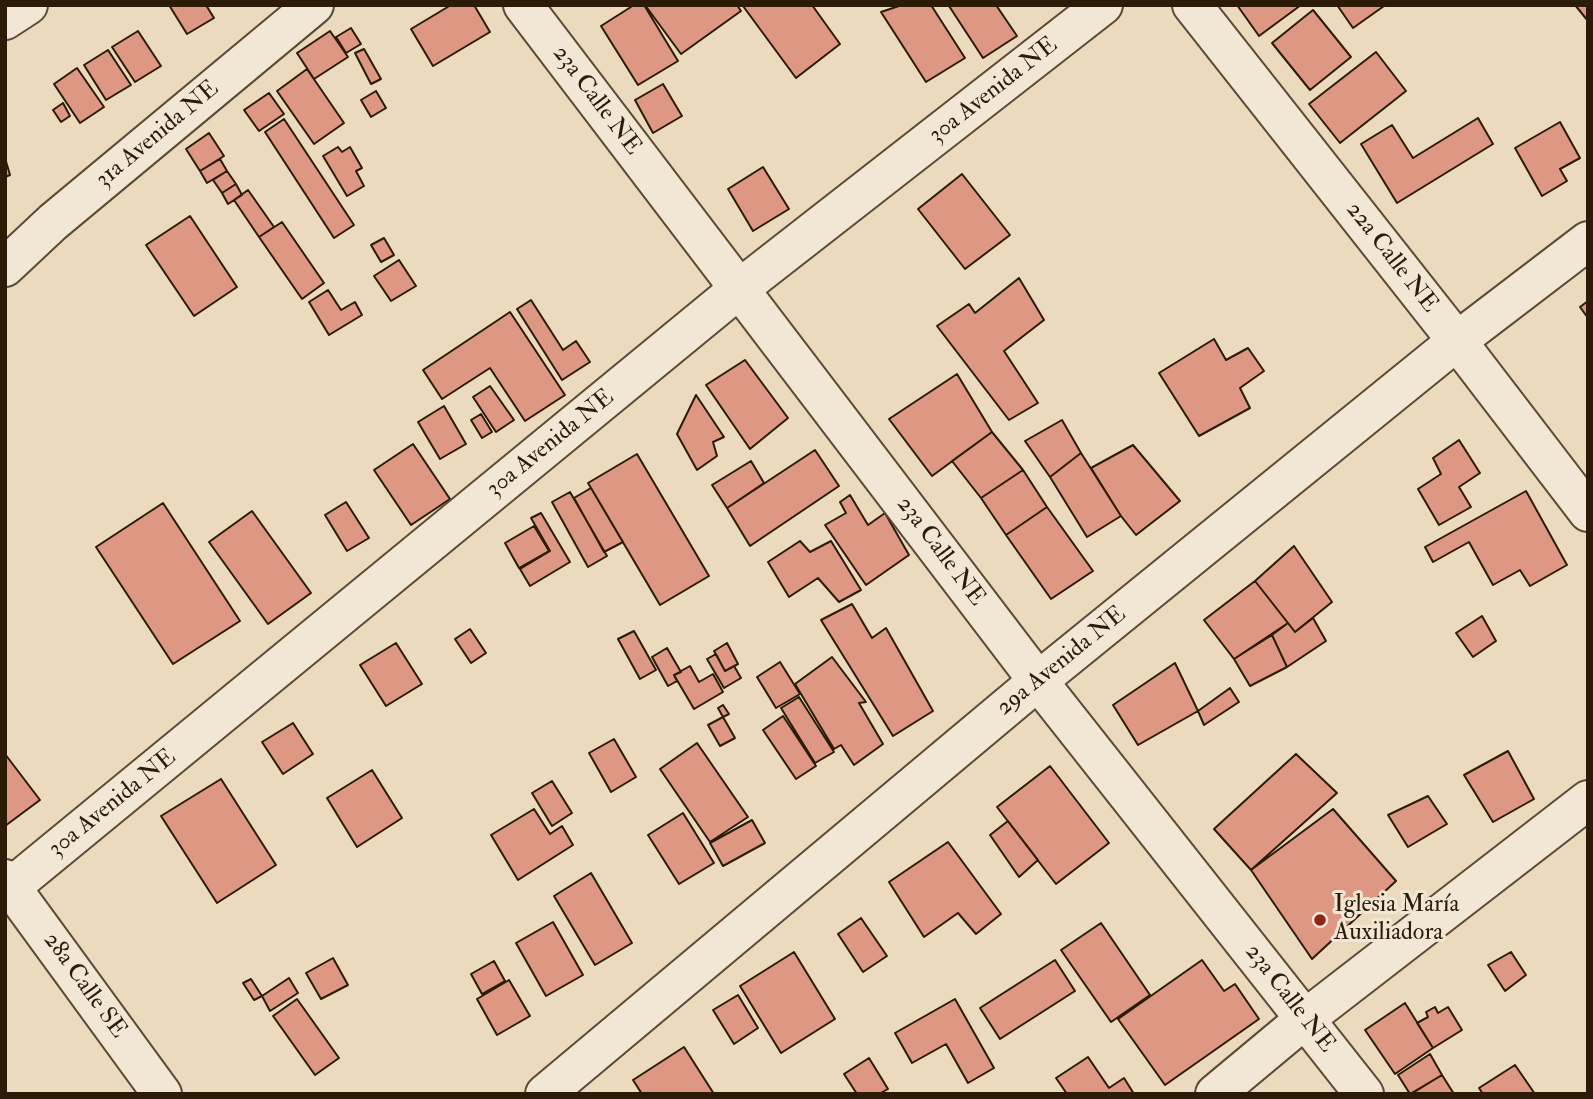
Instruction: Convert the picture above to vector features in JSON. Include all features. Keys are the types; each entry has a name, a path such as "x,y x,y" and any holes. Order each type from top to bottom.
{"street":[{"path":"5,20 28,5"},
{"name":"31a Avenida NE","path":"5,267 53,222 314,5"},
{"name":"23a Calle NE","path":"523,5 1038,681 1364,1094"},
{"name":"30a Avenida NE","path":"8,886 740,289 1103,5"},
{"name":"22a Calle NE","path":"1192,5 1588,512"},
{"name":"29a Avenida NE","path":"545,1094 1038,681 1457,341 1588,241"},
{"path":"1215,1094 1305,1019 1588,800"},
{"name":"28a Calle SE","path":"8,886 162,1094"}],"building":[{"path":"169,5 206,5 214,18 187,34"},
{"path":"451,5 474,5 490,32 433,66 411,29"},
{"path":"634,5 644,5 678,61 638,85 601,26"},
{"path":"645,5 737,5 741,11 681,54"},
{"path":"812,5 840,44 796,78 743,6"},
{"path":"902,5 931,5 965,58 926,82 881,12"},
{"path":"996,5 1017,36 983,58 949,6"},
{"path":"1237,5 1301,5 1259,36"},
{"path":"1337,5 1383,5 1384,6 1353,28"},
{"path":"1575,5 1588,5 1588,21"},
{"path":"1313,10 1351,57 1310,90 1272,43"},
{"path":"351,28 361,44 346,53 336,37"},
{"path":"138,31 161,66 135,82 112,47"},
{"path":"330,31 348,57 314,79 297,53"},
{"path":"364,49 381,79 371,84 355,53"},
{"path":"108,50 131,85 106,100 84,65"},
{"path":"1376,52 1406,91 1340,143 1309,104"},
{"path":"77,68 104,107 80,123 54,84"},
{"path":"307,69 344,123 314,144 277,91"},
{"path":"663,84 682,116 653,133 635,100"},
{"path":"376,91 386,108 371,117 361,100"},
{"path":"269,93 284,114 259,131 244,110"},
{"path":"63,103 70,116 61,122 53,110"},
{"path":"1478,118 1493,144 1397,203 1361,144 1392,125 1413,158"},
{"path":"284,119 354,225 334,238 265,132"},
{"path":"1560,122 1580,158 1560,169 1567,181 1542,196 1515,148"},
{"path":"209,133 224,156 200,171 186,149"},
{"path":"338,147 342,152 350,147 362,168 356,171 364,186 347,196 323,156"},
{"path":"5,158 10,175 5,177"},
{"path":"220,159 227,171 207,183 200,171"},
{"path":"763,167 789,209 753,231 728,189"},
{"path":"227,171 236,184 222,193 213,180"},
{"path":"962,174 1010,235 965,269 918,209"},
{"path":"236,184 242,195 228,204 222,193"},
{"path":"248,190 274,227 259,237 234,200"},
{"path":"190,216 237,287 194,316 146,245"},
{"path":"282,222 324,283 302,299 259,237"},
{"path":"384,238 394,255 381,262 371,245"},
{"path":"399,260 416,286 391,301 374,276"},
{"path":"1019,278 1044,320 1004,351 1038,403 1009,420 937,326 969,304 975,313"},
{"path":"328,290 341,310 355,302 362,315 329,335 309,302"},
{"path":"531,300 563,350 576,341 590,362 562,380 517,309"},
{"path":"1588,301 1588,318 1580,307"},
{"path":"510,312 565,395 525,421 490,368 442,399 423,370"},
{"path":"1214,339 1226,360 1248,348 1264,371 1240,388 1250,408 1199,436 1159,373"},
{"path":"745,360 788,418 750,449 706,385"},
{"path":"957,374 992,432 932,476 889,419"},
{"path":"490,386 514,420 496,432 473,397"},
{"path":"696,395 724,437 713,442 717,456 697,470 677,434"},
{"path":"444,406 466,444 440,459 418,422"},
{"path":"481,414 492,432 482,438 471,420"},
{"path":"1062,420 1081,453 1050,477 1025,441"},
{"path":"992,432 1023,470 981,498 952,461"},
{"path":"1459,440 1480,473 1459,487 1471,507 1439,525 1418,489 1441,474 1433,458"},
{"path":"413,444 450,499 411,525 374,470"},
{"path":"1133,445 1180,501 1136,535 1091,468"},
{"path":"815,450 839,486 750,546 727,508"},
{"path":"1081,453 1121,516 1087,537 1050,477"},
{"path":"637,454 709,576 660,605 588,483"},
{"path":"751,461 764,483 727,508 712,485"},
{"path":"1023,470 1047,507 1006,535 981,498"},
{"path":"591,488 623,542 604,552 574,498"},
{"path":"1526,491 1567,565 1530,586 1520,570 1493,585 1469,542 1433,562 1425,547"},
{"path":"570,492 607,556 588,567 552,502"},
{"path":"850,495 868,525 885,513 909,555 866,585 825,525 846,513 840,502"},
{"path":"346,502 369,538 347,551 325,515"},
{"path":"163,503 240,621 173,664 96,547"},
{"path":"1047,507 1093,571 1051,599 1006,535"},
{"path":"252,511 311,593 268,624 209,542"},
{"path":"541,513 570,562 530,586 520,569 550,551 531,518"},
{"path":"534,526 549,551 519,568 505,543"},
{"path":"800,541 810,552 831,541 861,590 839,602 818,578 789,597 768,562"},
{"path":"1294,546 1332,602 1295,632 1255,581"},
{"path":"1255,581 1288,623 1234,659 1204,620"},
{"path":"852,604 872,638 886,628 933,711 893,736 821,620"},
{"path":"1482,616 1496,641 1473,657 1456,633"},
{"path":"1313,618 1326,641 1287,667 1272,635 1288,623 1295,632"},
{"path":"470,629 486,653 471,663 455,639"},
{"path":"634,631 656,670 640,679 618,639"},
{"path":"1272,635 1287,667 1250,686 1234,659"},
{"path":"396,643 422,684 386,706 360,665"},
{"path":"727,643 738,664 725,671 714,651"},
{"path":"667,648 681,672 674,675 677,681 668,686 652,657"},
{"path":"716,654 725,671 734,666 741,678 724,688 707,659"},
{"path":"832,657 866,702 859,703 883,744 854,765 841,745 834,749 795,684"},
{"path":"780,662 800,694 776,708 757,677"},
{"path":"1175,663 1198,711 1138,745 1113,705"},
{"path":"690,666 699,682 713,674 723,692 694,709 674,675"},
{"path":"1230,688 1239,702 1204,725 1198,711"},
{"path":"799,697 834,752 815,763 781,708"},
{"path":"723,705 729,714 723,717 718,708"},
{"path":"783,716 816,766 796,779 763,730"},
{"path":"723,717 735,738 720,746 708,725"},
{"path":"293,723 313,754 283,774 262,742"},
{"path":"614,739 636,777 611,792 589,753"},
{"path":"697,743 748,817 710,842 660,769"},
{"path":"1508,751 1534,799 1493,822 1464,775"},
{"path":"5,754 40,800 5,826"},
{"path":"1296,754 1337,793 1251,870 1214,829"},
{"path":"1050,766 1109,843 1056,884 997,807"},
{"path":"372,770 402,818 357,847 327,798"},
{"path":"221,779 276,865 217,903 161,816"},
{"path":"552,781 572,813 552,826 532,793"},
{"path":"1428,796 1447,824 1408,847 1388,815"},
{"path":"534,809 550,834 562,826 573,845 518,880 491,835"},
{"name":"Iglesia María Auxiliadora","path":"1333,809 1396,881 1312,959 1251,870"},
{"path":"683,813 714,863 679,884 648,835"},
{"path":"752,820 765,843 723,866 710,843"},
{"path":"1008,821 1038,860 1019,877 990,835"},
{"path":"948,842 1001,914 976,934 958,913 924,937 889,882"},
{"path":"591,873 632,943 595,965 554,896"},
{"path":"861,918 887,956 863,972 838,934"},
{"path":"553,922 583,975 546,996 516,943"},
{"path":"1101,923 1150,995 1111,1022 1061,950"},
{"path":"794,952 835,1019 781,1053 740,986"},
{"path":"1511,952 1526,975 1505,991 1488,965"},
{"path":"333,958 348,985 321,999 306,973"},
{"path":"1055,960 1075,991 1000,1039 980,1008"},
{"path":"1202,960 1224,991 1235,984 1259,1019 1165,1085 1118,1019"},
{"path":"494,961 505,981 482,994 471,974"},
{"path":"289,978 298,993 270,1011 262,996"},
{"path":"251,979 262,996 254,1000 243,983"},
{"path":"509,980 530,1016 497,1035 477,999"},
{"path":"738,995 758,1028 734,1044 713,1010"},
{"path":"297,999 339,1058 315,1075 273,1016"},
{"path":"955,999 994,1068 968,1083 946,1044 912,1063 895,1033"},
{"path":"1405,1003 1433,1048 1395,1074 1365,1030"},
{"path":"1435,1007 1438,1013 1448,1007 1462,1030 1433,1048 1417,1023 1428,1017 1426,1012"},
{"path":"684,1047 714,1094 642,1094 633,1080"},
{"path":"1430,1054 1442,1075 1410,1094 1398,1075"},
{"path":"1088,1057 1109,1088 1124,1078 1134,1094 1067,1094 1056,1078"},
{"path":"869,1058 888,1089 879,1094 857,1094 844,1074"},
{"path":"1515,1065 1535,1094 1483,1094 1479,1088"},
{"path":"1442,1075 1454,1094 1411,1094"}],"place":[{"name":"Iglesia María Auxiliadora","path":"1320,920"}]}
